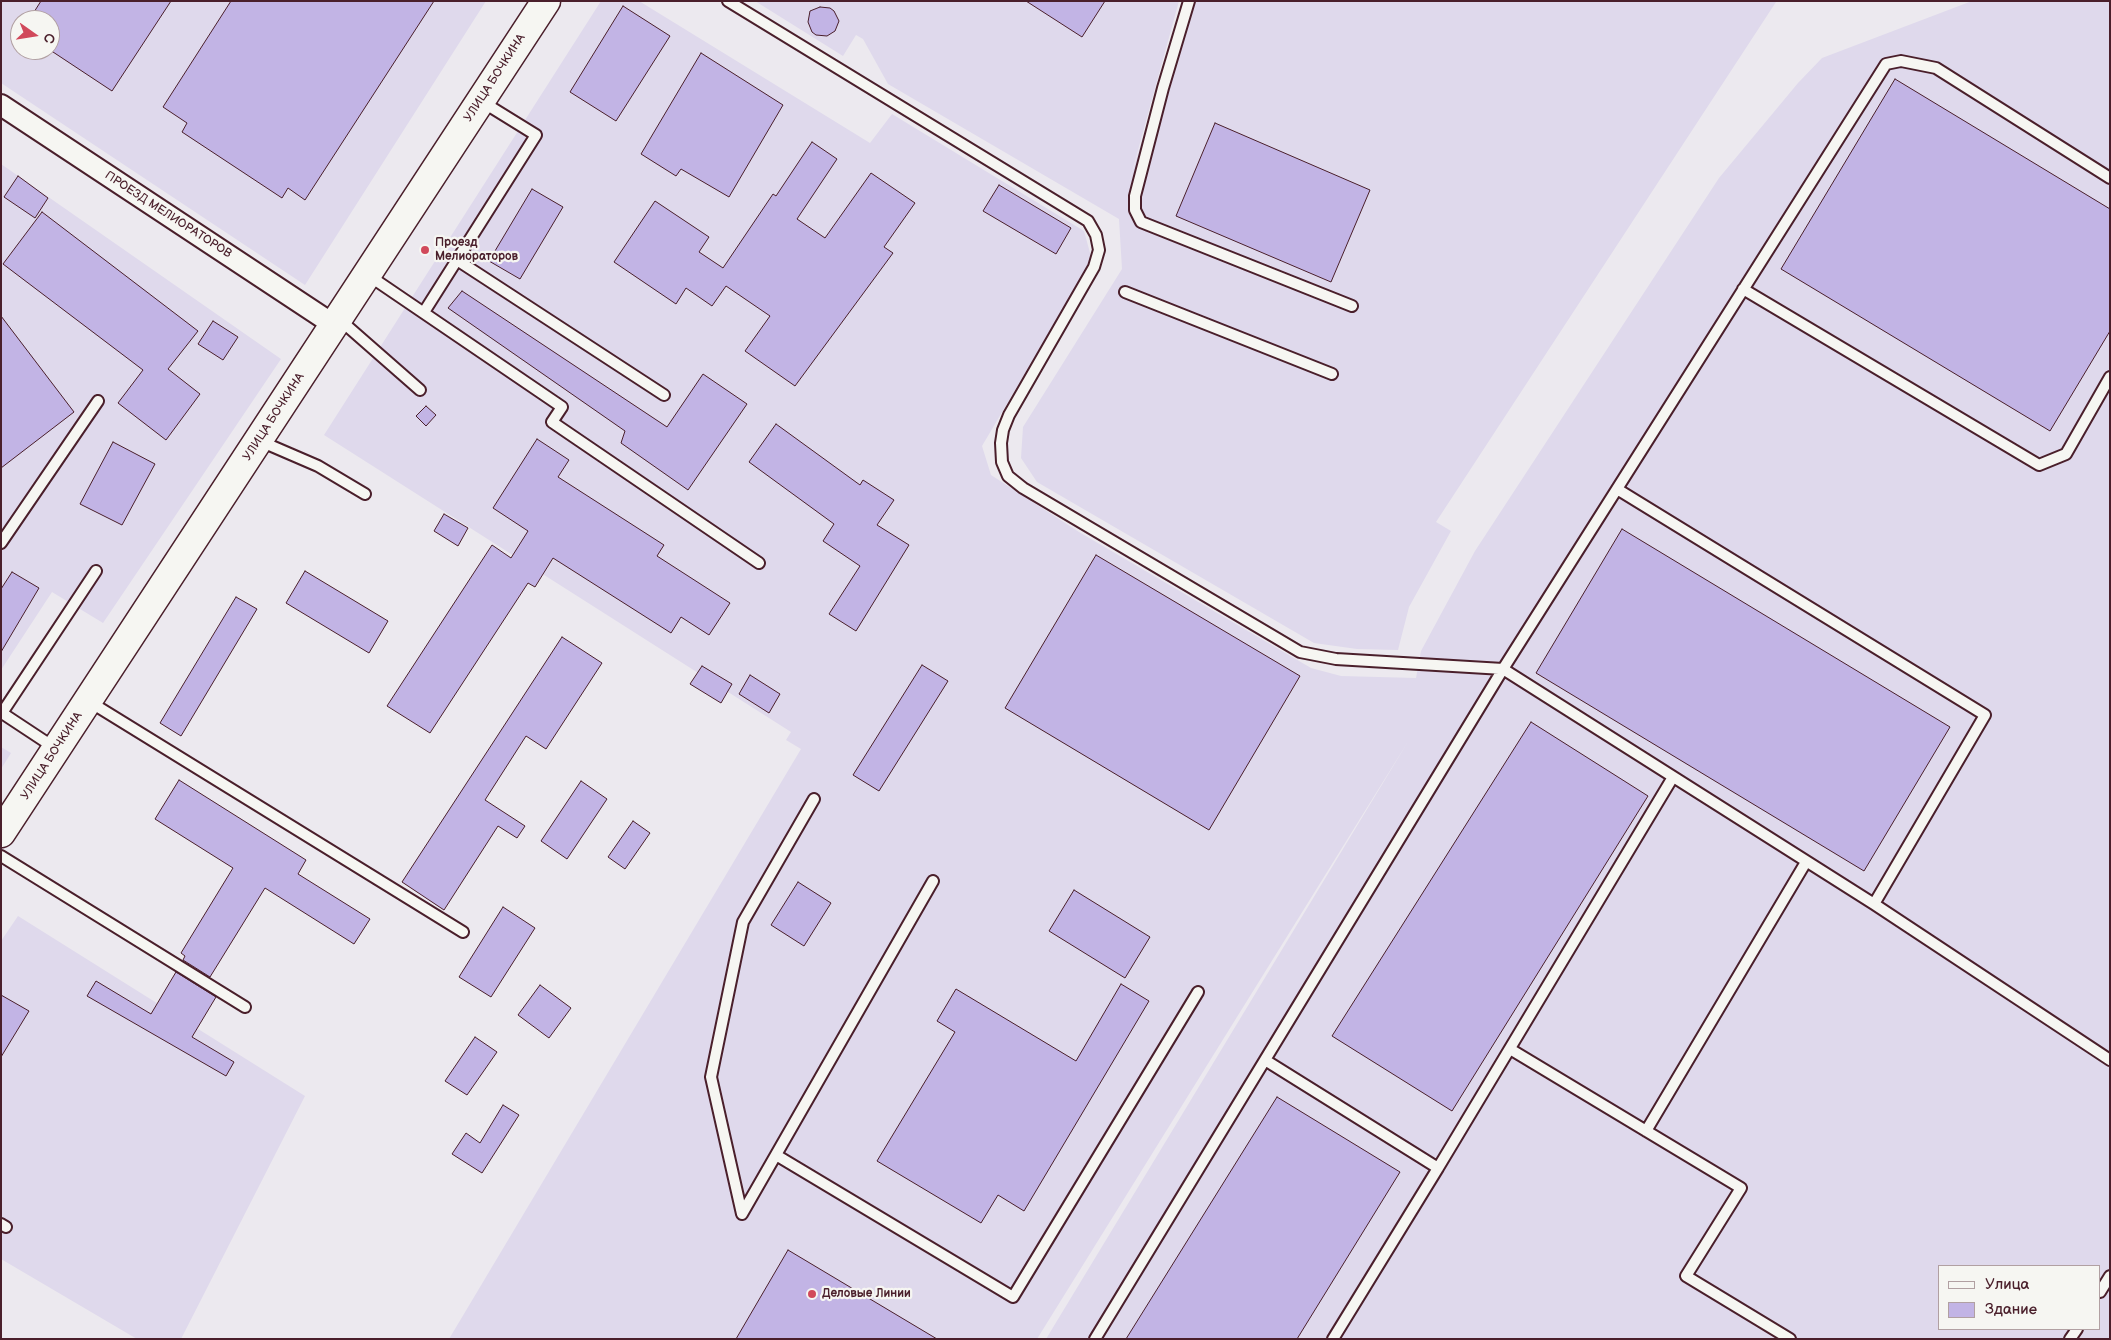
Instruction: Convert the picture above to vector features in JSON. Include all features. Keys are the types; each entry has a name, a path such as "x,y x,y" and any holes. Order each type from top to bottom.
{"street":[{"name":"УЛИЦА БОЧКИНА","path":"1,833 260,441 336,321 546,1"},
{"name":"ПРОЕЗД МЕЛИОРАТОРОВ","path":"1,105 336,321"}],"lane":[{"path":"728,1 1088,220 1096,235 1099,250 1094,267 1009,414 1001,443 1002,462 1008,476 1023,488 1300,652 1336,659 1502,670 1874,904 2110,1060"},
{"path":"1189,1 1163,88 1135,196 1135,210 1141,222 1352,306"},
{"path":"1095,1339 1502,670 1886,64 1902,60 1936,68 2110,178"},
{"path":"424,312 536,135 481,100"},
{"path":"457,260 664,395"},
{"path":"368,274 562,407 552,422 759,563"},
{"path":"1743,289 2039,465 2066,454 2110,377"},
{"path":"1126,292 1332,374"},
{"path":"336,321 420,390"},
{"path":"1,543 98,401"},
{"path":"260,441 318,466 365,494"},
{"path":"1617,490 1985,715 1874,904"},
{"path":"56,749 2,712 96,571"},
{"path":"88,701 463,932"},
{"path":"1333,1339 1673,777"},
{"path":"814,798 743,922 711,1077 742,1214 933,881"},
{"path":"1,856 245,1007"},
{"path":"1646,1131 1806,862"},
{"path":"776,1155 1013,1297 1198,992"},
{"path":"1510,1049 1741,1188 1686,1276 1790,1339"},
{"path":"1265,1060 1438,1168"},
{"path":"2101,1290 2110,1276"}],"shaded area":[{"path":"1,1 486,1 305,285 1,83"},
{"path":"601,1 639,1 870,143 892,114 1084,231 1092,260 982,446 991,475 1079,532 1311,668 1341,676 1416,678 1421,651 1475,551 1719,178 1798,83 1822,58 1972,1 2110,1 2110,1339 1046,1339 1409,740 1037,1339 449,1339 801,749 786,740 791,732 324,435"},
{"path":"755,1 1179,1 1129,183 1184,1 1779,1 1776,2 1436,522 1451,531 1409,607 1398,650 1357,649 1314,643 1037,482 1021,458 1023,427 1122,269 1119,219 888,84 863,39 856,35 843,56"},
{"path":"1,164 281,359 103,623 52,592 1,670"},
{"path":"1,747 11,753 1,769"},
{"path":"18,916 305,1096 181,1339 137,1339 1,1259 1,941"}],"building":[{"path":"41,1 171,1 112,91 60,57 60,10 35,10"},
{"path":"231,1 434,1 305,200 288,188 282,198 182,132 187,123 163,107"},
{"path":"1026,1 1105,1 1082,37"},
{"path":"623,6 670,36 616,121 570,92"},
{"path":"820,7 830,8 834,11 839,21 835,31 827,36 816,35 812,32 808,22 810,11"},
{"path":"701,53 783,105 729,197 681,169 676,176 641,154"},
{"path":"1895,79 2110,209 2110,331 2050,431 1781,269"},
{"path":"1215,123 1370,190 1331,282 1176,216"},
{"path":"812,142 837,159 797,219 825,238 871,173 915,203 884,247 893,253 795,386 745,351 770,316 726,286 712,306 686,288 676,304 614,262 655,201 709,237 699,252 723,268 773,194 776,196"},
{"path":"18,176 48,198 35,218 4,197"},
{"path":"999,185 1071,228 1056,254 983,211"},
{"path":"532,189 563,207 520,279 489,261"},
{"path":"42,212 198,331 168,369 200,394 166,440 118,403 143,370 3,264"},
{"path":"462,291 667,427 703,374 747,404 688,490 621,443 625,431 448,308"},
{"path":"1,316 74,412 1,468"},
{"path":"213,321 238,337 223,360 198,344"},
{"path":"426,406 436,415 426,426 416,416"},
{"path":"776,424 860,485 863,480 894,500 877,525 909,545 856,631 829,614 860,566 823,541 834,524 749,462"},
{"path":"537,439 569,460 558,477 664,545 657,556 730,603 709,635 681,617 671,633 553,558 535,587 528,583 430,733 387,706 492,545 511,558 528,531 493,508"},
{"path":"113,442 155,464 122,525 80,504"},
{"path":"444,514 468,528 458,546 434,531"},
{"path":"1622,529 1950,727 1864,871 1536,673"},
{"path":"1096,555 1300,676 1209,830 1005,708"},
{"path":"305,571 388,621 369,653 286,603"},
{"path":"12,572 39,588 1,652 1,589"},
{"path":"236,597 257,609 181,736 160,723"},
{"path":"562,637 602,663 546,749 526,736 485,800 525,826 517,838 498,826 444,910 402,882"},
{"path":"922,665 948,681 879,791 853,775"},
{"path":"702,666 732,684 721,703 690,684"},
{"path":"750,675 780,694 769,713 739,694"},
{"path":"1531,722 1648,796 1452,1111 1332,1036"},
{"path":"179,780 306,860 298,874 370,919 354,944 265,888 210,977 183,960 185,956 181,953 233,868 155,819"},
{"path":"581,781 607,799 567,859 541,841"},
{"path":"633,821 650,833 625,869 608,857"},
{"path":"798,882 831,903 804,946 771,925"},
{"path":"1074,890 1150,937 1125,978 1049,931"},
{"path":"503,907 535,928 491,997 459,977"},
{"path":"176,972 216,997 192,1037 234,1062 226,1076 87,996 96,981 151,1014"},
{"path":"1121,984 1149,1001 1024,1211 998,1195 981,1223 877,1161 955,1032 937,1021 956,989 1076,1061"},
{"path":"540,985 571,1008 549,1038 518,1015"},
{"path":"1,995 29,1011 1,1057"},
{"path":"475,1037 497,1052 467,1095 445,1081"},
{"path":"1277,1097 1400,1172 1297,1339 1126,1339"},
{"path":"503,1105 519,1115 482,1173 452,1154 466,1133 480,1143"},
{"name":"Деловые Линии","path":"788,1250 937,1339 736,1339"}],"place":[{"name":"Проезд Мелиораторов","path":"425,250"},
{"name":"Деловые Линии","path":"812,1294"}]}
